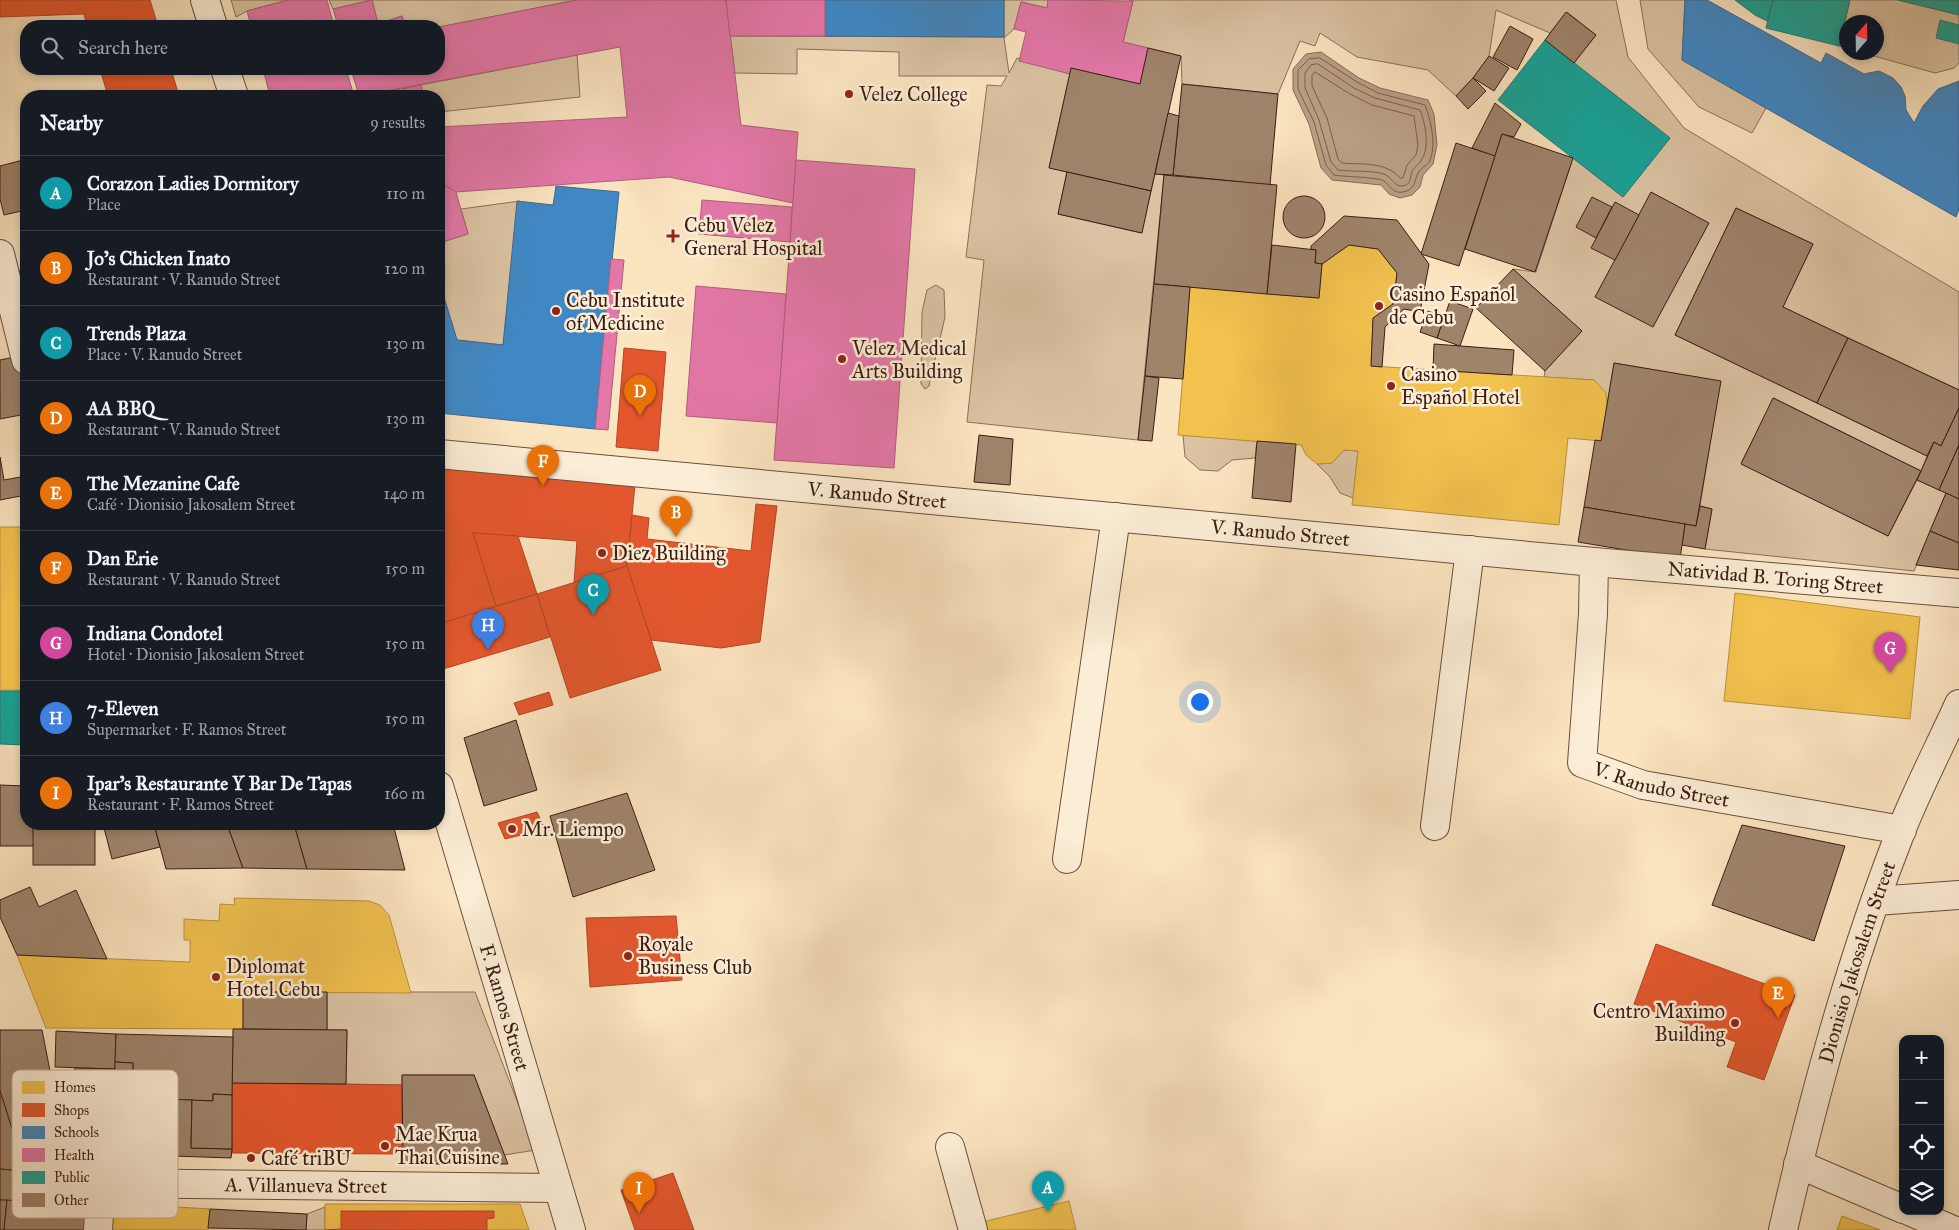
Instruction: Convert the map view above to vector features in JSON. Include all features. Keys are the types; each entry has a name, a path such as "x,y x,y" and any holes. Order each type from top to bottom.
{"street":[{"path":"205,0 211,20"},
{"path":"227,75 232,90"},
{"path":"0,254 20,336"},
{"name":"V. Ranudo Street","path":"445,455 1594,562 1593,614 1582,763 1643,785 1902,830"},
{"path":"1067,859 1116,517"},
{"path":"1435,826 1470,550"},
{"name":"Natividad B. Toring Street","path":"1594,562 1959,593"},
{"name":"Dionisio Jakosalem Street","path":"1782,1230 1824,1065 1847,985 1902,830 1959,704"},
{"name":"F. Ramos Street","path":"445,806 571,1230"},
{"path":"1876,901 1959,895"},
{"path":"950,1147 972,1230"},
{"path":"1798,1164 1899,1207"},
{"name":"A. Villanueva Street","path":"178,1184 558,1188"},
{"path":"1918,1215 1952,1230"}],"shaded area":[{"path":"231,0 288,0 247,11 236,17"},
{"path":"329,0 372,0 333,9"},
{"path":"372,0 577,0 445,26 445,20 403,20 402,16 390,20 377,20"},
{"path":"1004,0 1048,0 1047,8 1021,2 1014,29 1004,38 1009,73 1017,58 1070,74 1049,167 1067,172 1058,214 1141,233 1155,174 1164,175 1138,440 967,422 984,260 966,257 987,85 1001,86 1007,76 899,76 899,52 797,49 797,74 735,73 730,36 1004,37"},
{"path":"1129,0 1616,0 1628,57 1684,128 1959,292 1959,390 1783,307 1813,244 1736,208 1675,335 1927,456 1921,471 1774,398 1741,463 1888,536 1917,480 1946,493 1914,571 1705,549 1712,509 1700,506 1720,381 1614,363 1607,405 1594,380 1544,377 1545,371 1582,331 1513,269 1536,272 1573,158 1623,197 1670,138 1574,63 1596,35 1567,12 1550,33 1496,10 1489,56 1473,78 1456,96 1428,70 1357,57 1320,33 1315,46 1300,41 1278,94 1182,84 1181,56 1123,42 1133,1"},
{"path":"1640,0 1685,0 1682,60 1766,108 1752,133 1699,107 1648,49"},
{"path":"1850,0 1898,0 1959,15 1959,63 1954,68 1935,73 1884,59 1884,15 1846,15"},
{"path":"577,55 580,97 445,111 445,90 395,90"},
{"path":"520,201 503,345 457,340 445,301 445,241 468,234 461,209"},
{"path":"936,285 944,290 945,317 929,386 925,389 921,384 922,312 927,290"},
{"path":"1183,435 1257,441 1255,458 1232,460 1218,471 1200,470 1185,457"},
{"path":"1344,450 1358,451 1353,498 1340,493 1330,477 1317,464 1332,463"},
{"path":"327,992 475,992 536,1150 504,1155 474,1075 402,1075 402,1085 346,1084 347,1030 327,1030"},
{"path":"325,1207 325,1230 306,1230 307,1214"}],"water":[{"path":"1321,52 1359,78 1380,88 1428,100 1434,114 1437,145 1433,164 1423,175 1420,187 1412,195 1400,198 1389,194 1381,185 1332,180 1321,168 1309,124 1293,90 1293,69 1306,54"}],"building: Homes":[{"name":"Casino Español Hotel","path":"1349,245 1378,249 1397,273 1393,304 1373,318 1371,366 1594,380 1606,393 1607,405 1601,441 1568,438 1559,525 1352,505 1358,451 1344,450 1332,463 1317,464 1306,455 1301,445 1178,435 1190,287 1319,298 1322,264"},
{"path":"0,527 20,527 20,690 0,690"},
{"path":"1735,593 1920,617 1910,719 1724,701"},
{"name":"Diplomat Hotel Cebu","path":"234,898 369,901 380,905 389,915 411,993 243,992 243,1029 46,1028 17,955 190,962 190,940 184,940 184,919 219,921 220,904 235,905"},
{"path":"1069,1201 1076,1230 979,1230 978,1223"},
{"path":"325,1204 520,1204 529,1230 325,1230"},
{"path":"178,1207 210,1209 208,1230 109,1230 109,1218 178,1218"},
{"path":"1842,1216 1880,1230 1837,1230"}],"building: Shops":[{"path":"0,0 150,0 156,20 86,20 84,14 0,17"},
{"path":"102,75 173,75 177,90 106,90"},
{"path":"624,348 666,352 658,451 616,447"},
{"name":"Diez Building","path":"445,468 635,485 627,566 574,583 577,541 473,533 496,606 445,622"},
{"path":"756,504 777,506 760,642 721,648 651,640 627,566 632,515 649,518 647,539 751,551"},
{"path":"473,533 518,536 537,594 496,606"},
{"path":"627,566 661,670 570,698 537,594"},
{"path":"537,594 550,637 445,668 445,622"},
{"path":"549,692 553,705 519,715 514,703"},
{"path":"537,812 545,829 505,839 498,823"},
{"path":"676,916 682,980 590,987 586,918"},
{"name":"Centro Maximo Building","path":"1656,944 1795,995 1764,1080 1727,1067 1736,1042 1634,1004"},
{"path":"232,1083 402,1085 402,1154 232,1153"},
{"path":"673,1173 694,1230 635,1230 621,1190"},
{"path":"341,1211 494,1211 494,1218 487,1219 487,1230 325,1230 341,1229"}],"building: Schools":[{"path":"825,0 1004,0 1004,37 825,36"},
{"path":"1685,0 1707,0 1821,63 1826,53 1864,74 1879,71 1893,78 1901,87 1905,96 1906,110 1914,123 1923,106 1938,89 1959,81 1959,209 1956,217 1682,60"},
{"name":"Cebu Institute of Medicine","path":"556,186 619,192 595,429 445,414 445,301 457,340 503,345 517,201 553,205"}],"building: Health":[{"path":"288,0 327,0 332,20 249,20 247,11"},
{"path":"372,0 377,20 336,20 333,9"},
{"path":"577,0 726,0 741,125 798,132 793,203 669,177 456,192 445,186 445,127 627,117 620,47 391,90 357,90 353,75 445,75 445,26"},
{"path":"726,0 825,0 825,36 730,36"},
{"path":"1048,0 1133,1 1123,42 1148,48 1140,84 1071,68 1070,74 1019,61 1026,32 1014,29 1021,2 1047,8"},
{"path":"402,16 403,20 390,20"},
{"path":"265,75 348,75 352,90 268,90"},
{"path":"421,85 422,90 403,90"},
{"name":"Velez Medical Arts Building","path":"796,160 915,169 894,468 774,460"},
{"path":"445,186 456,192 468,234 445,241"},
{"path":"702,200 792,207 790,242 699,234"},
{"path":"611,259 624,260 608,430 595,429"},
{"path":"696,286 786,294 777,423 686,416"}],"building: Public":[{"path":"1735,0 1773,0 1767,21 1755,15"},
{"path":"1773,0 1850,0 1846,15 1839,15 1839,46 1766,28"},
{"path":"1898,0 1959,0 1959,15"},
{"path":"1940,20 1959,25 1959,44 1936,38"},
{"path":"1545,40 1670,138 1623,197 1498,100"},
{"path":"0,691 20,691 20,745 0,744"}],"building: Other":[{"path":"1566,12 1596,35 1574,63 1545,40"},
{"path":"1510,26 1533,39 1517,70 1493,57"},
{"path":"1148,48 1181,56 1151,191 1049,168 1071,68 1140,84"},
{"path":"1489,56 1509,68 1494,91 1473,78"},
{"path":"1473,78 1486,91 1468,109 1456,96"},
{"path":"1182,84 1278,94 1270,185 1173,175"},
{"path":"1495,103 1521,124 1514,137 1502,134 1495,156 1472,148"},
{"path":"1168,113 1179,116 1173,175 1155,174"},
{"path":"1502,134 1573,158 1535,272 1465,249"},
{"path":"1456,143 1495,156 1459,266 1421,254"},
{"path":"20,161 20,211 4,215 0,199 0,166"},
{"path":"1067,172 1151,191 1142,233 1058,214"},
{"path":"1164,175 1277,185 1267,294 1154,284"},
{"path":"1651,192 1709,223 1653,327 1595,297"},
{"path":"1304,196 1319,202 1325,217 1319,232 1304,238 1289,232 1283,217 1289,202"},
{"path":"1592,197 1612,207 1596,238 1576,227"},
{"path":"1615,202 1639,215 1615,260 1591,248"},
{"path":"1736,208 1813,244 1783,307 1848,338 1817,403 1675,335"},
{"path":"1344,216 1397,220 1429,264 1420,312 1404,309 1385,327 1382,367 1371,366 1373,318 1393,304 1397,273 1378,249 1349,245 1322,264 1315,263 1316,250 1311,249 1311,246"},
{"path":"1272,245 1316,250 1315,263 1322,264 1319,298 1267,294"},
{"path":"1513,269 1582,331 1545,371 1476,308"},
{"path":"1154,284 1190,287 1183,379 1145,376"},
{"path":"1450,301 1473,309 1460,346 1437,338"},
{"path":"1428,311 1444,317 1437,338 1420,332"},
{"path":"1848,338 1959,390 1959,408 1941,446 1934,442 1927,456 1817,403"},
{"path":"1434,344 1514,350 1512,375 1433,370"},
{"path":"19,356 20,415 0,419 0,360"},
{"path":"1614,363 1721,381 1696,526 1584,507 1595,440 1601,441"},
{"path":"1145,376 1159,378 1152,441 1138,440"},
{"path":"1773,398 1921,471 1888,536 1741,464"},
{"path":"1959,408 1959,445 1939,490 1917,480 1934,442 1941,446"},
{"path":"979,435 1013,439 1010,485 974,482"},
{"path":"1257,441 1296,444 1291,502 1252,498"},
{"path":"1959,445 1959,499 1939,490"},
{"path":"0,457 4,480 20,477 20,496 0,500"},
{"path":"1946,493 1959,499 1959,543 1930,531"},
{"path":"1700,506 1712,509 1705,549 1682,545 1685,524 1696,526"},
{"path":"1584,507 1685,524 1680,559 1578,542"},
{"path":"1930,531 1959,543 1959,570 1916,565"},
{"path":"516,720 537,790 484,806 464,738"},
{"path":"0,785 20,786 20,830 33,830 34,846 0,846"},
{"path":"627,793 655,870 573,897 550,816"},
{"path":"1742,825 1845,846 1814,941 1712,905"},
{"path":"33,830 95,830 95,865 33,865"},
{"path":"105,830 156,830 160,847 112,859"},
{"path":"156,830 229,830 243,868 166,869"},
{"path":"229,830 296,830 307,869 243,868"},
{"path":"296,830 395,830 405,870 307,869"},
{"path":"30,887 39,907 76,890 107,959 17,955 0,917 0,900"},
{"path":"243,992 327,992 327,1030 243,1029"},
{"path":"233,1029 347,1030 346,1084 232,1083"},
{"path":"0,1030 42,1030 50,1070 12,1070 12,1129 0,1091"},
{"path":"56,1031 116,1034 115,1069 55,1067"},
{"path":"116,1034 233,1037 232,1095 213,1094 213,1101 178,1100 178,1070 133,1070 133,1063 115,1062"},
{"path":"115,1062 133,1063 133,1070 115,1070"},
{"path":"75,1068 115,1069 115,1070 75,1070"},
{"path":"402,1075 474,1075 508,1164 403,1164"},
{"path":"0,1091 12,1129 12,1170 0,1169"},
{"path":"213,1094 232,1095 232,1149 191,1148 192,1100 213,1101"},
{"path":"178,1100 192,1100 191,1148 232,1149 231,1158 178,1156"},
{"path":"0,1169 12,1170 12,1201 0,1200"},
{"path":"0,1200 7,1200 4,1230 0,1230"},
{"path":"7,1200 12,1200 12,1218 87,1218 85,1230 4,1230"},
{"path":"210,1209 307,1214 306,1230 208,1228"}],"place":[{"name":"Velez College","path":"849,94"},
{"name":"Cebu Velez General Hospital","path":"673,236"},
{"name":"Casino Español de Cebu","path":"1379,306"},
{"name":"Cebu Institute of Medicine","path":"556,311"},
{"name":"Velez Medical Arts Building","path":"842,359"},
{"name":"Casino Español Hotel","path":"1391,386"},
{"name":"AA BBQ","path":"640,416"},
{"name":"Dan Erie","path":"543,486"},
{"name":"Jo's Chicken Inato","path":"676,537"},
{"name":"Diez Building","path":"602,553"},
{"name":"Trends Plaza","path":"593,615"},
{"name":"7-Eleven","path":"488,650"},
{"name":"Indiana Condotel","path":"1890,673"},
{"name":"Mr. Liempo","path":"512,829"},
{"name":"Royale Business Club","path":"628,956"},
{"name":"Diplomat Hotel Cebu","path":"216,977"},
{"name":"The Mezanine Cafe","path":"1778,1018"},
{"name":"Centro Maximo Building","path":"1735,1023"},
{"name":"Mae Krua Thai Cuisine","path":"385,1146"},
{"name":"Café triBU","path":"251,1158"},
{"name":"Corazon Ladies Dormitory","path":"1048,1212"},
{"name":"Ipar's Restaurante Y Bar De Tapas","path":"639,1213"}]}
